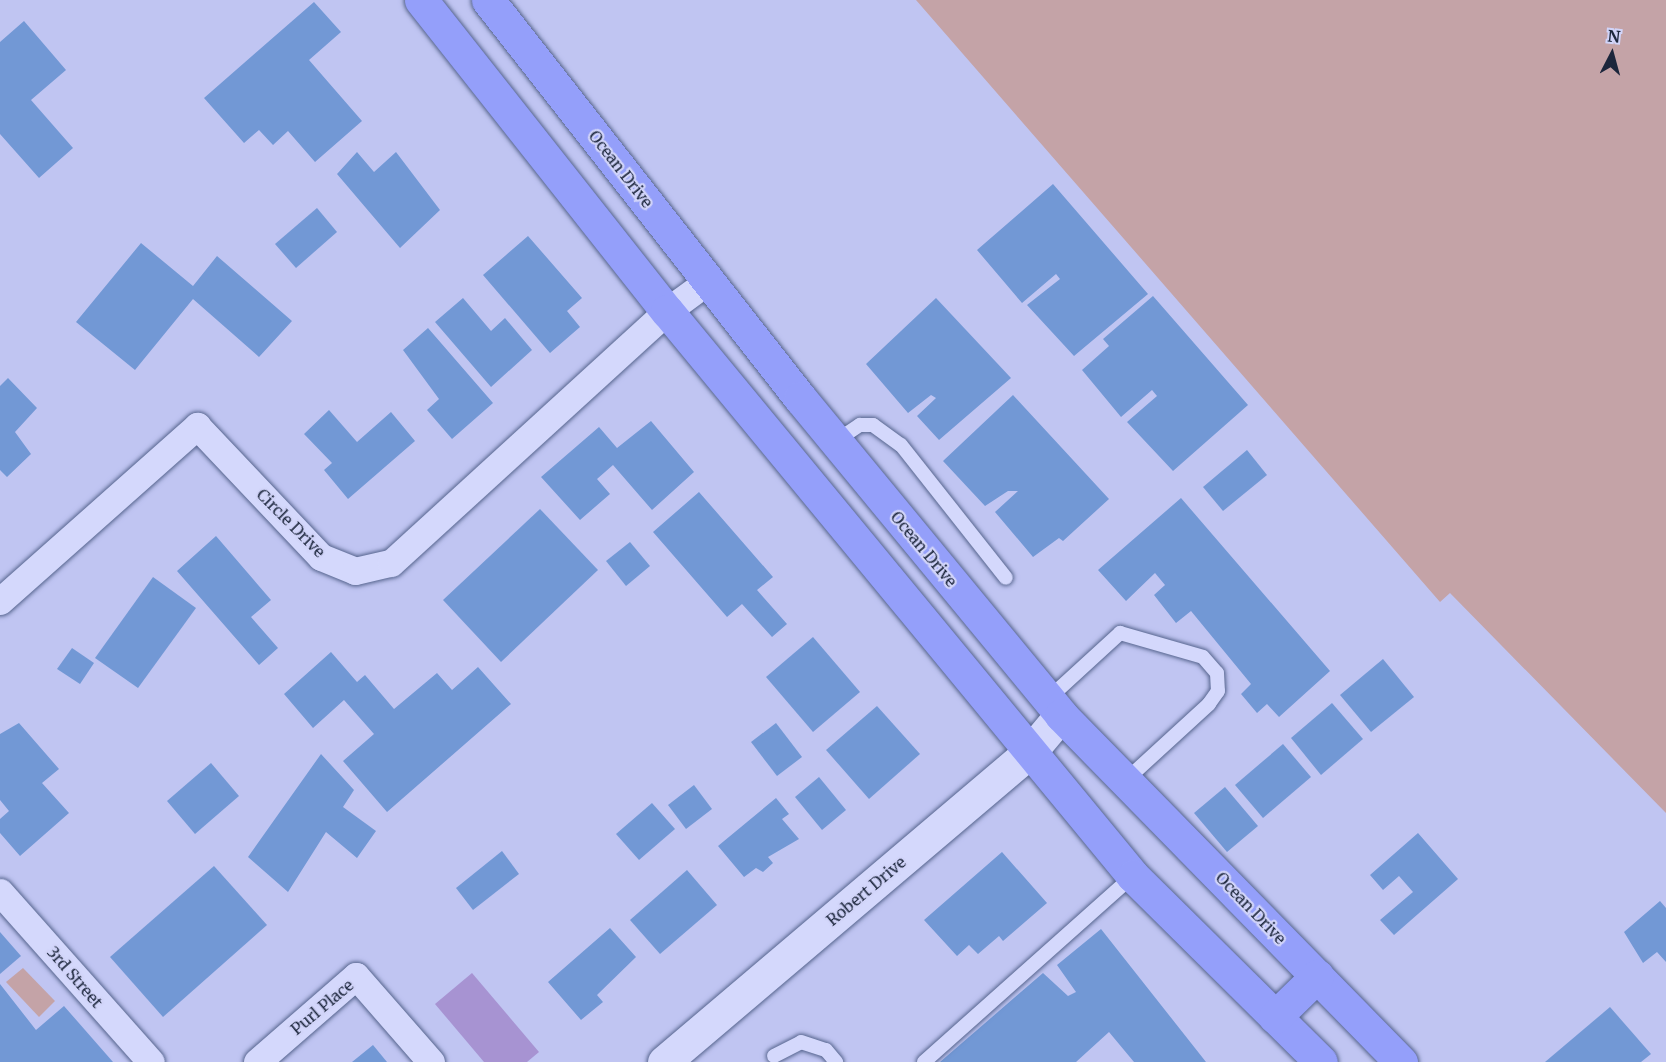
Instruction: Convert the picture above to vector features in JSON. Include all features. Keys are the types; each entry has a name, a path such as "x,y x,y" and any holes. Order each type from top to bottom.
{"main road":[{"name":"Ocean Drive","path":"488,0 836,441 1055,707 1401,1062"},
{"path":"435,5 534,143 668,311 1030,752 1134,876 1321,1062"},
{"path":"534,143 574,110"},
{"path":"807,481 836,441"},
{"path":"1275,1017 1317,976"}],"street":[{"name":"Circle Drive","path":"0,602 197,426 321,557 355,571 391,563 668,311 708,281"},
{"name":"Robert Drive","path":"664,1062 1030,752 1055,707"},
{"name":"3rd Street","path":"0,892 151,1062"},
{"name":"Purl Place","path":"257,1062 356,976 431,1062"}],"lane":[{"path":"836,441 860,425 873,425 901,445 1006,578"},
{"path":"1055,707 1120,633 1203,657 1217,673 1218,691 1209,704 1125,780"},
{"path":"924,1062 1134,876"},
{"path":"774,1056 801,1042 826,1050 836,1062"}],"shaded area":[{"path":"916,0 1666,0 1666,813 1450,593 1440,602"},
{"path":"23,968 55,1001 39,1017 6,982"},
{"path":"472,973 539,1052 527,1062 484,1062 435,1004"}],"building":[{"path":"314,2 341,32 309,60 362,121 315,162 288,131 273,145 259,130 244,143 204,98"},
{"path":"24,21 66,70 31,100 73,148 39,178 0,134 0,42"},
{"path":"357,152 374,172 396,152 440,210 400,248 337,174"},
{"path":"1053,184 1148,294 1074,356 1027,305 1060,279 1056,274 1022,303 977,250"},
{"path":"317,208 337,232 296,268 275,244"},
{"path":"528,236 582,298 567,311 580,327 550,353 483,275"},
{"path":"141,243 193,286 217,256 292,321 259,357 193,299 135,370 76,322"},
{"path":"1153,296 1248,405 1173,471 1127,422 1157,396 1152,390 1121,417 1082,370 1109,346 1103,339"},
{"path":"463,298 491,331 505,318 532,350 491,387 435,322"},
{"path":"936,298 1011,378 939,440 917,416 936,398 931,395 908,413 866,364"},
{"path":"428,328 493,403 452,439 427,410 439,399 403,350"},
{"path":"8,378 37,408 15,432 31,454 7,477 0,470 0,386"},
{"path":"1013,395 1109,499 1063,541 1059,538 1033,557 995,512 1018,491 1008,491 985,506 943,461"},
{"path":"329,410 357,442 391,412 415,441 348,499 324,470 332,463 304,434"},
{"path":"651,421 694,472 652,510 613,465 597,479 610,494 580,520 541,477 599,427 617,448"},
{"path":"1247,450 1267,475 1223,511 1203,487"},
{"path":"699,492 773,577 757,590 787,624 772,637 742,604 727,617 653,532"},
{"path":"1181,498 1330,671 1279,717 1267,704 1257,713 1241,694 1251,684 1191,611 1176,623 1154,595 1165,585 1155,573 1126,601 1098,570"},
{"path":"540,509 598,570 501,662 443,600"},
{"path":"216,536 271,600 251,617 278,648 259,665 177,571"},
{"path":"630,542 650,566 626,586 606,561"},
{"path":"153,577 196,608 138,688 95,658"},
{"path":"813,637 860,692 813,732 766,677"},
{"path":"72,648 94,663 80,684 57,669"},
{"path":"331,652 357,682 365,675 394,709 437,673 452,690 478,667 511,704 387,812 343,761 374,734 344,700 313,728 284,694"},
{"path":"1383,659 1414,697 1371,732 1340,695"},
{"path":"1332,703 1363,739 1321,775 1291,738"},
{"path":"877,706 920,754 869,799 826,750"},
{"path":"19,723 59,769 42,783 69,813 20,856 0,833 0,819 9,811 0,800 0,734"},
{"path":"776,723 802,757 777,776 751,742"},
{"path":"1283,744 1311,777 1263,818 1235,785"},
{"path":"321,754 354,790 343,807 376,831 357,858 326,832 288,892 248,857"},
{"path":"211,763 239,796 195,834 167,801"},
{"path":"819,777 846,810 822,830 795,797"},
{"path":"694,785 712,809 686,829 668,805"},
{"path":"1225,787 1258,826 1227,852 1194,813"},
{"path":"776,798 789,814 782,819 799,839 768,857 773,863 763,872 756,868 744,877 718,846"},
{"path":"652,803 675,829 639,860 616,834"},
{"path":"1418,833 1458,879 1394,935 1380,920 1413,892 1399,876 1383,890 1370,875"},
{"path":"502,851 519,874 473,910 456,888"},
{"path":"1002,852 1047,903 1003,941 999,936 978,954 969,945 957,956 924,920"},
{"path":"214,866 267,925 163,1017 110,957"},
{"path":"687,870 717,905 660,954 630,920"},
{"path":"1660,901 1666,908 1666,962 1657,952 1643,963 1624,932"},
{"path":"610,928 636,957 597,995 603,1002 581,1020 548,982"},
{"path":"1101,929 1206,1062 1134,1062 1109,1032 1076,1062 940,1062 1043,973 1068,996 1076,992 1057,965"},
{"path":"0,932 21,956 0,974"},
{"path":"0,984 36,1030 64,1006 113,1062 0,1062"},
{"path":"1610,1007 1651,1054 1641,1062 1545,1062"},
{"path":"373,1045 387,1062 352,1062"}]}
